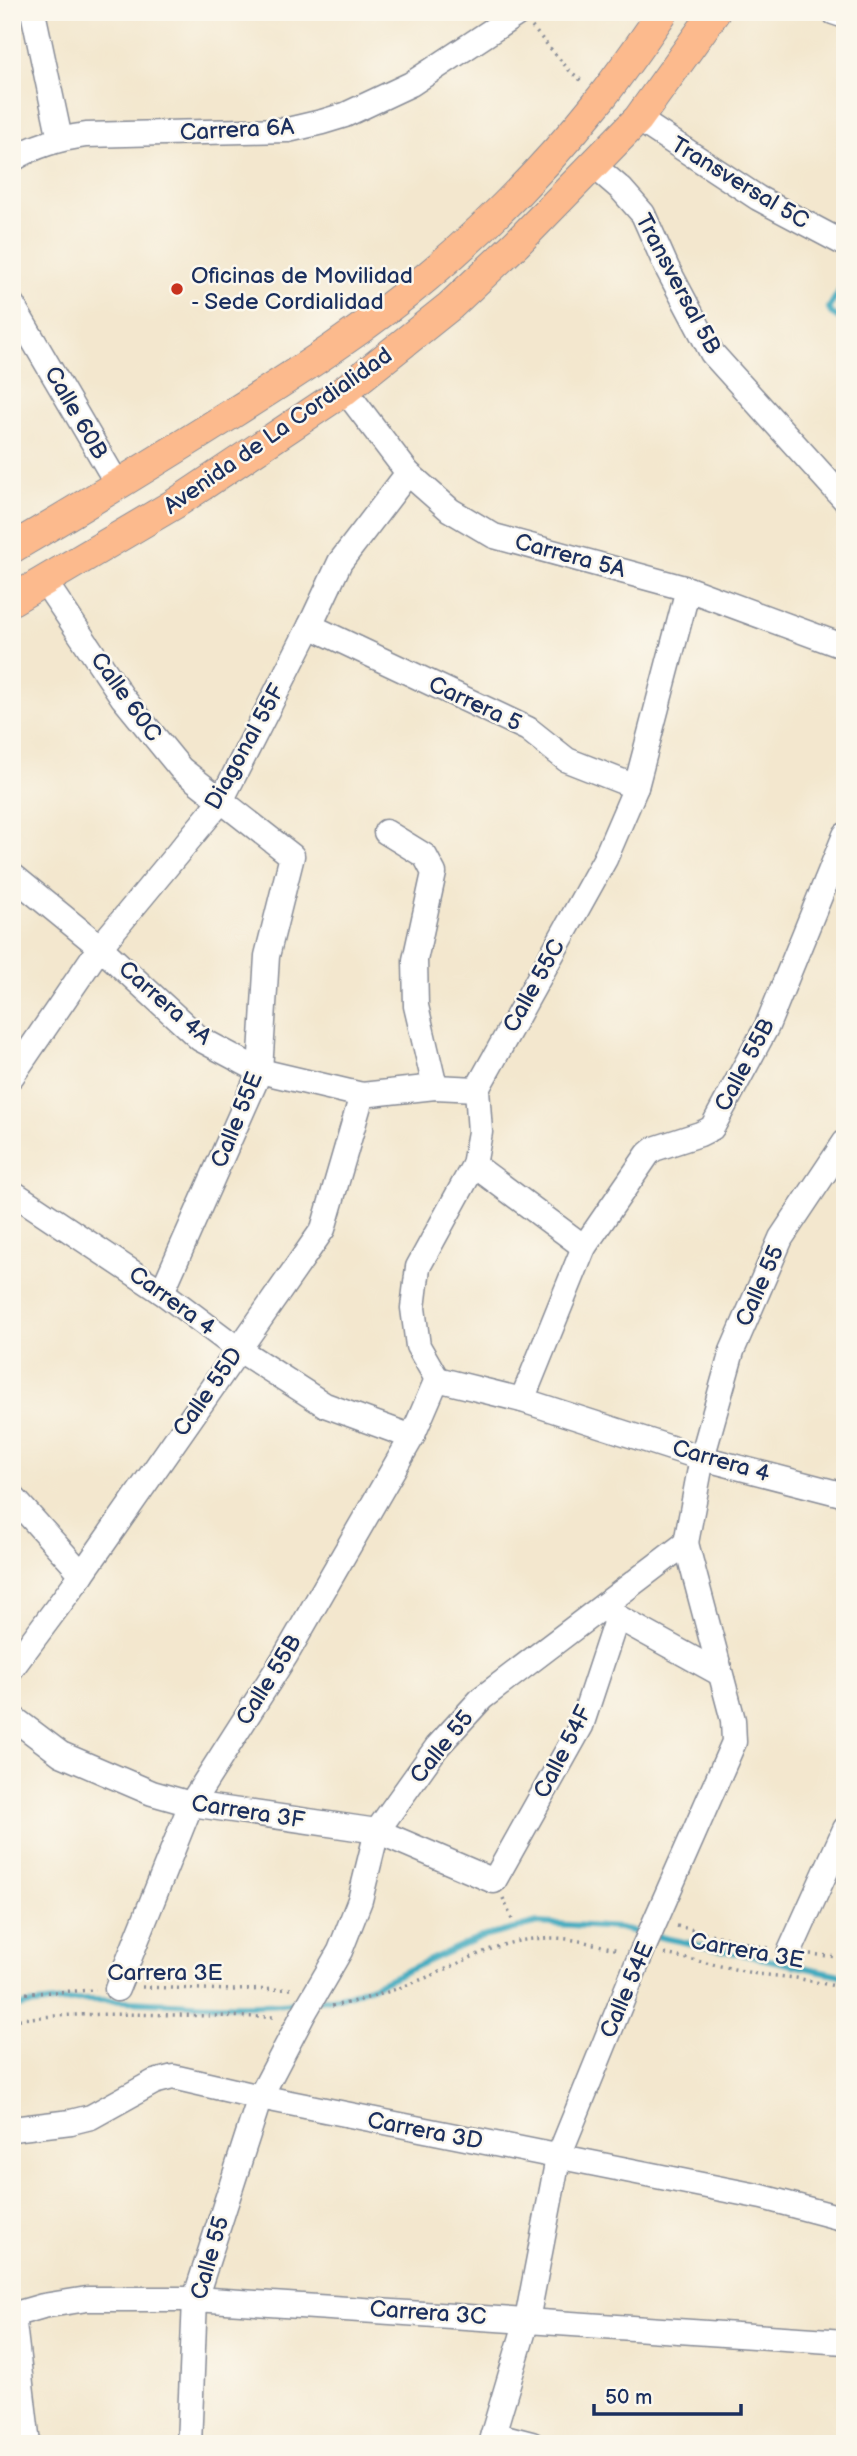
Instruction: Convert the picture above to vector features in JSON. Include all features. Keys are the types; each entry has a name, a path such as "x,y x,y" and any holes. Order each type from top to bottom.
{"main road":[{"name":"Avenida de La Cordialidad","path":"12,548 118,485 358,333 408,292 492,218 551,156 602,97 663,12"},
{"name":"Avenida de La Cordialidad","path":"12,600 176,503 345,390 450,306 516,244 638,119 715,12"}],"street":[{"path":"33,12 60,139"},
{"name":"Carrera 6A","path":"12,160 37,146 60,139 111,134 288,130 322,122 345,115 411,83 520,12"},
{"path":"833,12 845,16"},
{"name":"Transversal 5C","path":"638,119 758,198 845,244"},
{"name":"Transversal 5B","path":"593,165 621,189 643,214 667,268 712,353 845,500"},
{"name":"Calle 60B","path":"12,304 118,485"},
{"name":"Carrera 5A","path":"345,390 408,473 450,510 494,536 688,589 845,647"},
{"name":"Diagonal 55F","path":"12,1076 100,947 221,801 340,562 408,473"},
{"name":"Calle 60C","path":"45,582 124,698 181,769 292,856"},
{"name":"Calle 55C","path":"477,1089 605,859 636,787 688,589"},
{"name":"Carrera 5","path":"310,626 528,729 567,760 636,787"},
{"path":"386,832 425,856 434,873 415,960 416,1006 435,1087"},
{"name":"Calle 55B","path":"522,1400 584,1247 654,1149 712,1128 767,1026 845,835"},
{"name":"Calle 55E","path":"162,1292 260,1070 267,956 292,856"},
{"name":"Carrera 4A","path":"12,875 100,947 200,1039 260,1070 362,1095 435,1087 477,1089"},
{"path":"437,1379 418,1346 413,1308 418,1267 474,1166 480,1132 477,1089"},
{"name":"Calle 55D","path":"12,1668 82,1574 323,1229 362,1095"},
{"name":"Calle 55","path":"189,2444 195,2299 260,2097 340,1951 360,1900 377,1831 437,1747 482,1698 610,1613 686,1543 702,1458 732,1351 781,1238 845,1142"},
{"path":"474,1166 584,1247"},
{"name":"Carrera 4","path":"12,1192 162,1292 238,1349 325,1405 412,1437"},
{"name":"Calle 55B","path":"117,1989 191,1804 286,1655 412,1437 437,1379"},
{"name":"Carrera 4","path":"437,1379 522,1400 702,1458 845,1494"},
{"path":"12,1496 82,1574"},
{"name":"Calle 54E","path":"491,2439 527,2320 558,2158 643,1949 734,1742 733,1720 686,1543"},
{"path":"610,1613 719,1673"},
{"name":"Calle 54F","path":"494,1881 580,1726 610,1613"},
{"name":"Carrera 3F","path":"12,1717 61,1754 152,1793 191,1804 377,1831 494,1881"},
{"path":"790,1951 845,1829"},
{"name":"Carrera 3D","path":"12,2129 91,2117 154,2082 173,2077 558,2158 762,2197 845,2218"},
{"name":"Carrera 3C","path":"13,2315 43,2306 87,2299 195,2299 845,2342"},
{"path":"13,2315 28,2444"},
{"path":"491,2439 533,2444"}],"path":[{"path":"520,12 569,70 602,97"},
{"name":"Carrera 3E","path":"654,1924 684,1927 751,1945 845,1958"},
{"name":"Carrera 3E","path":"643,1949 845,1988"},
{"name":"Carrera 3E","path":"12,1994 151,1987 318,1989"}],"waterway":[{"path":"845,281 829,308 831,313 845,322"},
{"path":"320,2000 348,1995 382,1982 478,1938 538,1923 619,1928 644,1934"},
{"path":"655,1936 845,1976"},
{"path":"12,2007 83,2000 224,2005 302,2002"}],"place":[{"name":"Oficinas de Movilidad - Sede Cordialidad","path":"177,289"}]}
